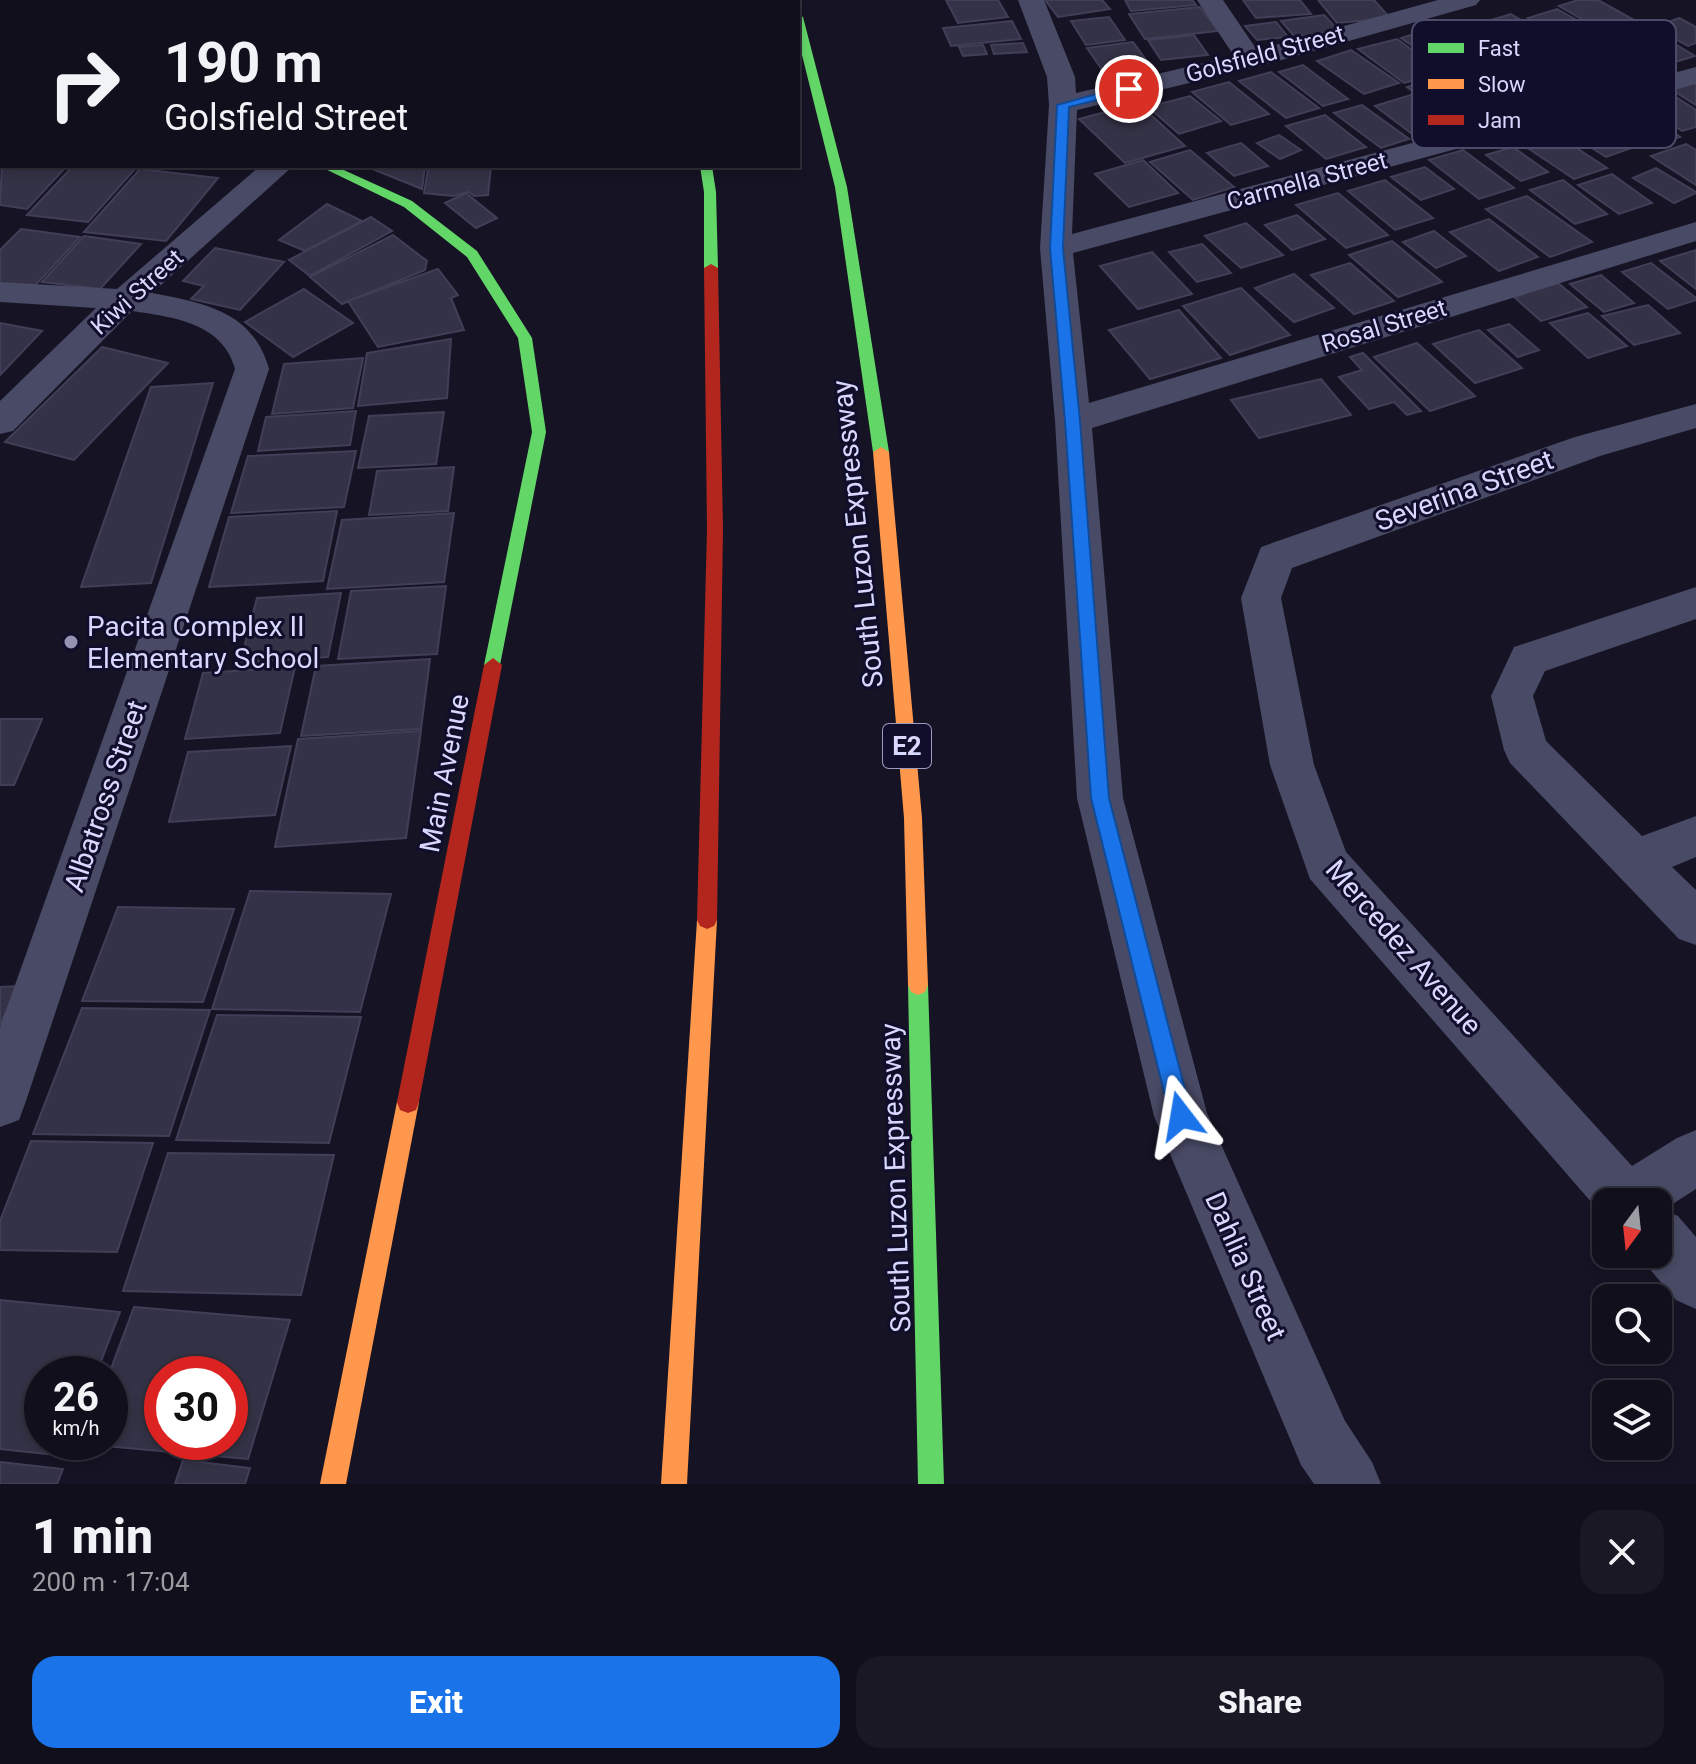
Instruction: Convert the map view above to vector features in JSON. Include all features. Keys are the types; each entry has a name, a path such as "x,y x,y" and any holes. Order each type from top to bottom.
{"main road":[{"name":"South Luzon Expressway","path":"800,25 841,187 881,452 913,818 931,1484"},
{"name":"Main Avenue","path":"329,168 408,204 472,254 525,338 539,432 333,1484"},
{"path":"674,1484 710,873 715,529 710,192 706,168"}],"street":[{"name":"Dahlia Street","path":"1031,0 1061,77 1063,105 1056,248 1073,421 1100,798 1177,1101 1323,1443 1350,1484"},
{"path":"1210,0 1250,60"},
{"name":"Golsfield Street","path":"1063,105 1250,60 1401,7 1467,0"},
{"name":"Carmella Street","path":"1676,80 1696,75"},
{"name":"Carmella Street","path":"1056,248 1426,148"},
{"name":"Kiwi Street","path":"0,422 123,301 276,168"},
{"name":"Rosal Street","path":"1073,421 1696,231"},
{"name":"Albatross Street","path":"0,292 123,301 207,317 230,330 247,349 252,369 0,1101"},
{"name":"Severina Street","path":"1261,598 1275,558 1588,446 1696,416"},
{"name":"Mercedez Avenue","path":"1261,598 1292,765 1327,864 1616,1188"},
{"path":"1696,603 1529,659 1512,696 1526,750 1696,923"},
{"path":"1635,860 1696,836"},
{"path":"1664,1188 1696,1157"},
{"name":"Mercedez Avenue","path":"1672,1252 1696,1280"}],"building":[{"path":"946,0 998,0 1008,17 958,23"},
{"path":"1045,0 1102,0 1110,9 1058,17"},
{"path":"1125,0 1192,0 1196,5 1131,11"},
{"path":"1243,0 1300,0 1311,14 1256,18"},
{"path":"1318,0 1374,0 1390,18 1337,23"},
{"path":"1578,0 1598,0 1634,20 1583,20 1559,6"},
{"path":"1200,7 1218,31 1145,39 1129,14"},
{"path":"1557,9 1577,20 1531,20 1528,18"},
{"path":"1511,14 1521,20 1491,20"},
{"path":"1324,15 1339,31 1295,37 1281,21"},
{"path":"1109,17 1125,40 1086,45 1071,21"},
{"path":"1679,18 1696,27 1696,43 1688,46 1676,39 1676,20 1673,20"},
{"path":"1012,21 1021,39 951,46 943,28"},
{"path":"1276,22 1288,37 1257,40 1245,26"},
{"path":"1194,35 1208,55 1161,60 1148,40"},
{"path":"1412,35 1412,45 1401,38"},
{"path":"1397,39 1412,50 1412,81 1404,83 1358,49"},
{"path":"1133,42 1152,68 1105,74 1087,48"},
{"path":"1023,43 1027,52 994,54 991,45"},
{"path":"983,45 987,54 963,56 959,47"},
{"path":"1676,45 1695,56 1676,62"},
{"path":"1351,50 1399,83 1364,94 1317,61"},
{"path":"1303,65 1348,99 1323,106 1279,72"},
{"path":"1271,72 1319,108 1286,118 1239,81"},
{"path":"1229,82 1269,114 1231,125 1192,92"},
{"path":"1696,82 1696,105 1676,92 1676,88"},
{"path":"1412,95 1412,134 1375,106"},
{"path":"1190,96 1221,121 1179,134 1148,107"},
{"path":"1676,97 1696,110 1696,127 1682,131 1676,127"},
{"path":"1138,103 1185,146 1125,163 1079,119"},
{"path":"1362,105 1409,139 1381,148 1334,113"},
{"path":"1325,115 1366,147 1326,159 1286,126"},
{"path":"1279,135 1301,150 1280,159 1257,143"},
{"path":"1241,143 1268,166 1234,176 1207,153"},
{"path":"1686,144 1696,150 1696,185 1651,156"},
{"path":"1514,148 1548,172 1521,181 1486,155"},
{"path":"1528,148 1576,148 1607,168 1574,179"},
{"path":"1592,148 1631,148 1606,157"},
{"path":"1190,150 1234,187 1193,200 1150,162"},
{"path":"1463,150 1514,188 1479,199 1429,160"},
{"path":"1143,160 1178,193 1129,207 1095,174"},
{"path":"1425,167 1454,189 1421,200 1391,177"},
{"path":"2,168 65,168 27,209 0,205"},
{"path":"71,168 135,169 88,222 27,215"},
{"path":"370,168 425,168 422,189"},
{"path":"491,168 488,195 474,196 469,192 453,196 424,193 428,169"},
{"path":"1656,168 1696,193 1674,203 1633,178"},
{"path":"140,169 218,178 166,241 84,232"},
{"path":"1612,174 1652,203 1619,214 1578,185"},
{"path":"1385,180 1433,218 1395,230 1348,191"},
{"path":"1563,180 1607,214 1575,224 1530,190"},
{"path":"466,193 497,218 476,228 445,203"},
{"path":"1338,193 1388,235 1346,248 1296,205"},
{"path":"1527,196 1592,242 1550,257 1486,209"},
{"path":"327,204 362,221 305,251 279,240"},
{"path":"1297,215 1325,239 1292,250 1265,225"},
{"path":"371,217 392,231 310,276 289,260"},
{"path":"1489,219 1538,257 1499,271 1450,232"},
{"path":"1246,223 1283,255 1241,268 1205,236"},
{"path":"21,229 80,237 32,289 0,284 0,250"},
{"path":"1434,231 1466,256 1436,268 1403,242"},
{"path":"393,235 427,261 425,270 342,304 310,277"},
{"path":"84,236 141,244 100,289 42,282"},
{"path":"1392,241 1442,282 1398,297 1349,255"},
{"path":"1202,244 1231,273 1197,282 1169,252"},
{"path":"215,248 284,262 240,310 191,299 204,286 183,281"},
{"path":"1696,250 1696,289 1660,261"},
{"path":"1152,252 1192,294 1138,309 1100,266"},
{"path":"1350,263 1394,301 1354,314 1311,275"},
{"path":"1651,263 1696,300 1668,309 1622,272"},
{"path":"438,269 458,295 451,298 464,330 378,347 348,301"},
{"path":"1294,274 1334,308 1294,322 1255,288"},
{"path":"1601,275 1634,303 1604,312 1570,284"},
{"path":"1558,283 1587,307 1541,321 1514,297"},
{"path":"1241,288 1290,335 1230,355 1183,306"},
{"path":"304,289 353,323 293,357 245,322"},
{"path":"1648,305 1680,333 1634,345 1602,316"},
{"path":"1179,310 1221,358 1150,379 1109,330"},
{"path":"1588,313 1627,346 1588,358 1550,323"},
{"path":"0,323 42,331 0,375"},
{"path":"1509,324 1539,350 1518,357 1488,330"},
{"path":"1479,330 1522,368 1475,383 1433,344"},
{"path":"451,339 447,398 358,406 367,353"},
{"path":"1417,343 1475,396 1430,411 1374,357"},
{"path":"102,347 168,363 74,460 5,442"},
{"path":"1363,353 1421,411 1407,415 1394,402 1369,409 1339,377 1362,370 1350,357"},
{"path":"363,358 353,408 272,414 284,364"},
{"path":"1321,379 1351,415 1259,438 1231,400"},
{"path":"213,383 151,583 81,587 151,387"},
{"path":"356,411 350,445 258,451 266,417"},
{"path":"444,412 436,464 358,468 369,416"},
{"path":"356,451 344,507 231,513 248,456"},
{"path":"454,467 448,511 369,515 377,471"},
{"path":"337,511 323,581 209,587 229,517"},
{"path":"454,513 444,582 327,589 342,520"},
{"path":"446,586 437,654 338,659 351,591"},
{"path":"341,593 328,657 240,663 257,598"},
{"path":"430,659 421,729 301,736 316,666"},
{"path":"295,667 280,733 185,739 203,673"},
{"path":"0,719 42,719 14,785 0,785"},
{"path":"421,731 406,838 275,847 298,739"},
{"path":"291,746 275,815 169,822 188,752"},
{"path":"250,891 391,894 360,1012 212,1009"},
{"path":"118,907 234,909 203,1002 82,1001"},
{"path":"19,986 0,1025 0,987"},
{"path":"82,1008 210,1010 169,1136 33,1134"},
{"path":"217,1015 361,1017 329,1143 176,1140"},
{"path":"31,1141 153,1143 117,1252 0,1250 0,1221"},
{"path":"168,1153 334,1155 301,1295 123,1291"},
{"path":"0,1300 120,1312 103,1356 24,1356 24,1452 0,1449"},
{"path":"134,1307 290,1320 248,1459 248,1356 144,1356 144,1450 128,1448 128,1356 116,1356"},
{"path":"183,1460 250,1468 245,1484 175,1484"},
{"path":"0,1462 63,1469 57,1484 0,1484"}],"traffic: fast":[{"path":"800,25 841,187 881,452"},
{"path":"329,168 408,204 472,254 525,338 539,432 493,665"},
{"path":"706,168 710,192 711,268"},
{"path":"918,985 931,1484"}],"traffic: slow":[{"path":"881,452 913,818 918,985"},
{"path":"674,1484 707,920"},
{"path":"333,1484 408,1102"}],"traffic: jam":[{"path":"707,920 715,529 711,268"},
{"path":"408,1102 493,665"}],"place":[{"name":"Pacita Complex II Elementary School","path":"71,642"}],"route":[{"path":"1129,89 1063,105 1056,248 1073,421 1100,798 1181,1116"}]}
